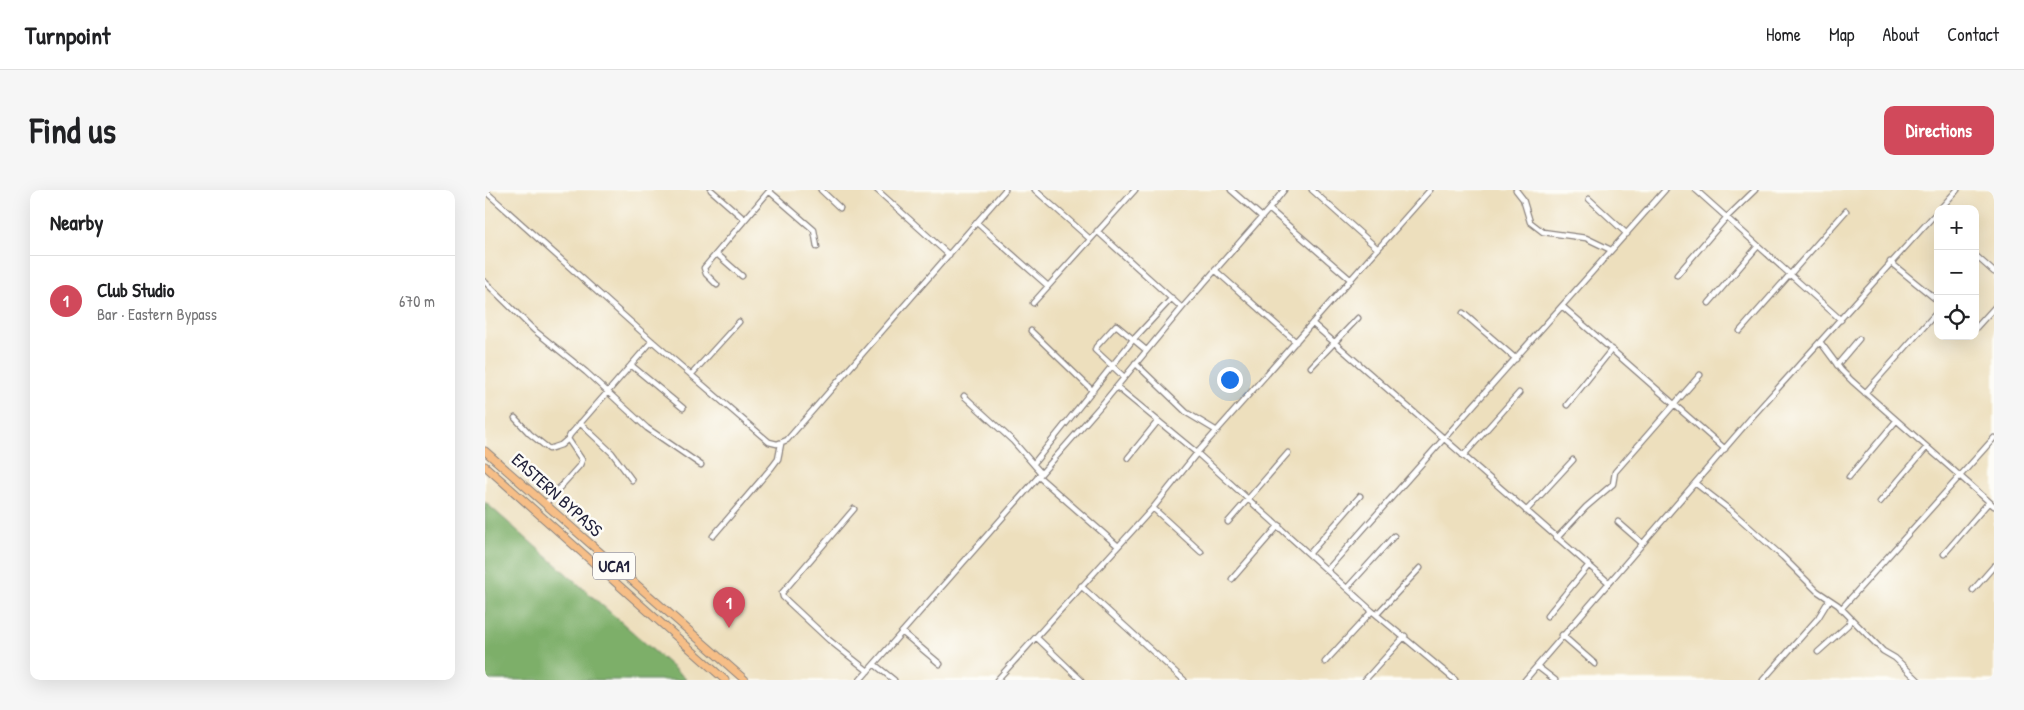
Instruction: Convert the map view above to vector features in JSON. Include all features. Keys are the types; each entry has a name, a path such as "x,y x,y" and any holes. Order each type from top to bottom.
{"main road":[{"name":"EASTERN BYPASS","path":"485,451 745,680"},
{"name":"EASTERN BYPASS","path":"485,466 725,680"},
{"path":"573,545 581,536"}],"street":[{"path":"711,190 744,219"},
{"path":"821,190 840,208"},
{"path":"877,190 949,255"},
{"path":"713,536 778,459 781,444 793,433 1005,190"},
{"path":"1035,190 1090,239"},
{"path":"1033,303 1135,190"},
{"path":"1231,190 1262,217"},
{"path":"860,680 1117,387 1135,363 1284,190"},
{"path":"1312,190 1378,249"},
{"path":"997,680 1153,508 1217,431 1430,190"},
{"path":"1516,190 1523,199 1530,222 1543,232 1586,238 1611,250"},
{"path":"1328,569 1663,192 1657,190"},
{"path":"1696,190 1841,320"},
{"path":"1677,275 1726,218 1755,190"},
{"path":"1944,205 1957,190"},
{"path":"485,191 652,341 769,442 781,444"},
{"path":"717,285 704,271 707,263 717,254 744,219 770,191 813,230 817,246"},
{"path":"1589,199 1627,234"},
{"path":"1269,209 1351,280"},
{"path":"1740,330 1846,211"},
{"path":"1525,680 1642,543 1932,217"},
{"path":"977,223 1048,286"},
{"path":"1097,231 1182,308"},
{"path":"1709,303 1758,246"},
{"path":"717,254 742,276"},
{"path":"1979,259 1994,272"},
{"path":"1891,262 1934,298"},
{"path":"1215,270 1296,342"},
{"path":"485,282 532,328 608,392 647,428 701,465"},
{"path":"1034,463 1134,339 1172,298"},
{"path":"1562,306 1725,449"},
{"path":"1979,325 1994,308"},
{"path":"1463,313 1516,359"},
{"path":"1865,393 1934,315"},
{"path":"1311,367 1358,318"},
{"path":"691,374 739,322"},
{"path":"1313,323 1608,582"},
{"path":"1124,377 1095,350 1096,347 1116,325 1147,350"},
{"path":"1031,331 1093,391"},
{"path":"1837,365 1859,340"},
{"path":"515,418 530,434 549,449 561,445 652,341"},
{"path":"1821,342 1837,365 1865,393 1925,448 1992,504 1944,554"},
{"path":"1567,405 1612,349"},
{"path":"1135,363 1187,413 1217,431"},
{"path":"631,365 683,408"},
{"path":"1557,538 1586,507 1613,484 1615,472 1700,375"},
{"path":"1117,387 1248,498 1372,610 1455,680"},
{"path":"1463,456 1519,393"},
{"path":"964,396 1034,463 1040,475 1118,546"},
{"path":"1128,458 1158,421"},
{"path":"1849,477 1896,421"},
{"path":"580,423 613,453 632,480"},
{"path":"1841,609 1994,438"},
{"path":"545,504 580,465 582,460 568,439"},
{"path":"1880,502 1925,448"},
{"path":"1228,522 1288,452"},
{"path":"1525,511 1573,460"},
{"path":"1695,483 1730,510 1918,680"},
{"path":"1310,553 1360,496"},
{"path":"1153,508 1201,552"},
{"path":"854,509 781,593 814,628 868,671"},
{"path":"1618,522 1642,543"},
{"path":"1232,579 1279,525"},
{"path":"1347,588 1394,536"},
{"path":"1547,616 1589,565"},
{"path":"1973,590 1994,566"},
{"path":"1377,614 1420,568"},
{"path":"1081,586 1185,680"},
{"path":"1763,680 1776,663 1818,618 1829,600"},
{"path":"1325,662 1372,610"},
{"path":"1818,652 1849,624 1851,619"},
{"path":"902,632 940,664"},
{"path":"1562,635 1595,664"},
{"path":"1365,680 1405,636"},
{"path":"1036,637 1081,680"},
{"path":"874,664 894,680"},
{"path":"1538,667 1555,680"}],"green space":[{"path":"485,502 687,680 485,680"}],"place":[{"name":"Club Studio","path":"729,628"}]}
